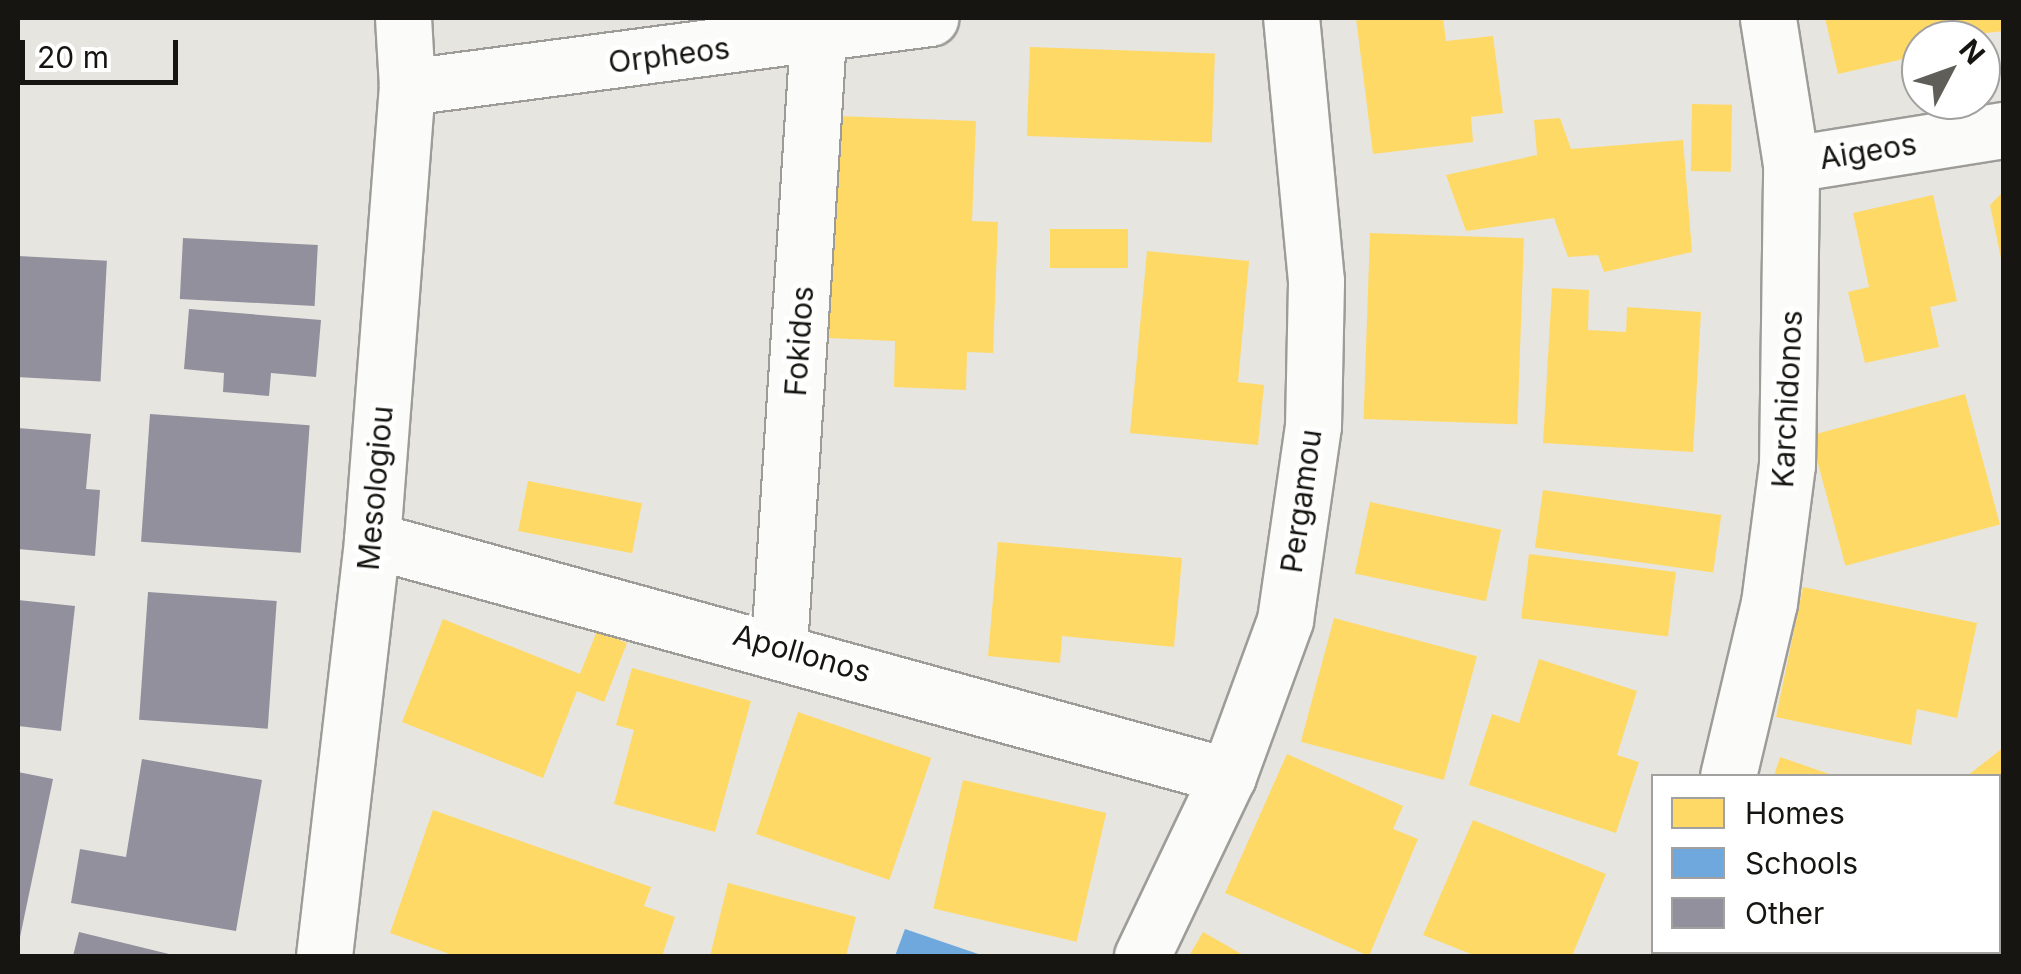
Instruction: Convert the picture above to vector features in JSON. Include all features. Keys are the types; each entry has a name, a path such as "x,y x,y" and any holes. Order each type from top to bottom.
{"street":[{"name":"Mesologiou","path":"324,956 372,540 406,87 403,18"},
{"name":"Orpheos","path":"406,87 818,37 930,18"},
{"name":"Pergamou","path":"1142,956 1228,776 1285,620 1313,426 1316,281 1291,18"},
{"name":"Karchidonos","path":"1728,774 1769,603 1788,465 1791,164 1768,18"},
{"name":"Fokidos","path":"780,646 818,37"},
{"name":"Aigeos","path":"1791,164 2004,130"},
{"name":"Apollonos","path":"372,540 780,646 1228,776"}],"building: Homes":[{"path":"1356,18 1443,18 1446,41 1493,36 1503,113 1471,117 1473,142 1373,154"},
{"path":"1825,18 2004,18 2001,31 2001,20 1901,20 1901,60 1838,74"},
{"path":"1030,47 1215,53 1212,142 1027,136"},
{"path":"1692,104 1732,105 1731,172 1691,171"},
{"path":"836,116 976,121 972,221 998,222 993,353 967,352 966,390 894,387 895,341 828,338"},
{"path":"1560,118 1571,149 1683,140 1692,252 1604,272 1598,255 1568,257 1554,218 1466,231 1446,175 1537,155 1534,120"},
{"path":"2004,191 2004,262 2002,263 1990,205"},
{"path":"1933,195 1957,301 1930,307 1939,347 1865,363 1848,292 1869,287 1853,213"},
{"path":"1050,229 1128,229 1128,268 1050,268"},
{"path":"1370,233 1524,238 1517,424 1364,419"},
{"path":"1147,251 1249,261 1238,382 1264,385 1258,445 1130,433"},
{"path":"1552,288 1589,290 1588,330 1626,332 1627,307 1701,312 1693,452 1543,443"},
{"path":"1965,394 2000,524 1845,566 1810,435"},
{"path":"528,481 642,503 632,553 518,531"},
{"path":"1543,490 1721,515 1713,572 1535,547"},
{"path":"1370,502 1501,530 1486,601 1355,573"},
{"path":"998,542 1182,558 1174,647 1062,636 1060,663 988,656"},
{"path":"1529,554 1676,572 1668,637 1521,619"},
{"path":"1803,587 1977,623 1957,718 1917,709 1911,745 1776,717"},
{"path":"1334,618 1477,656 1444,780 1301,742"},
{"path":"443,619 580,674 597,631 627,643 604,702 577,691 543,778 402,722"},
{"path":"1539,659 1637,691 1617,755 1639,762 1616,833 1469,785 1492,714 1519,723"},
{"path":"632,668 751,701 715,832 614,804 634,730 616,725"},
{"path":"798,712 931,758 889,880 756,834"},
{"path":"2004,747 2004,832 2001,774 1970,774"},
{"path":"1287,754 1403,806 1393,829 1418,839 1369,956 1225,893"},
{"path":"1780,757 1829,774 1775,774"},
{"path":"963,780 1106,813 1077,942 933,909"},
{"path":"433,810 651,887 644,906 675,917 662,956 455,956 390,933"},
{"path":"1473,820 1606,874 1572,956 1476,956 1423,935"},
{"path":"728,883 856,917 846,956 710,956"},
{"path":"1203,932 1245,956 1189,956"}],"building: Schools":[{"path":"905,929 984,956 895,956"}],"building: Other":[{"path":"183,238 318,245 315,306 180,299"},
{"path":"18,256 107,261 101,381 18,377"},
{"path":"189,309 321,320 316,377 271,373 269,396 223,392 224,373 184,369"},
{"path":"150,414 310,425 301,553 141,542"},
{"path":"18,428 91,434 86,489 100,490 95,556 18,549"},
{"path":"148,592 277,601 268,729 139,720"},
{"path":"18,600 75,606 61,731 18,726"},
{"path":"142,759 262,780 236,931 71,903 80,849 126,857"},
{"path":"18,772 53,779 19,942 18,942"},
{"path":"79,932 173,955 173,956 73,956"}]}
